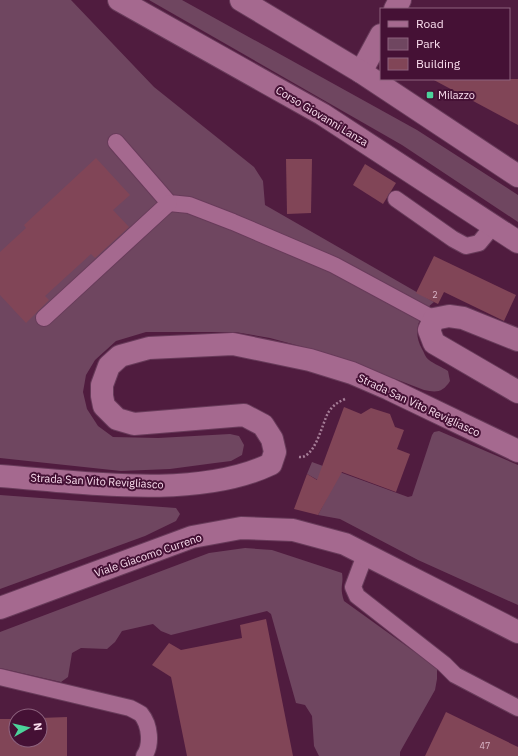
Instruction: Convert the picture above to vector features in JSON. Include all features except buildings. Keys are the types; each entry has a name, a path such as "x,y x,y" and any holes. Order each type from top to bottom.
{"street":[{"name":"Corso Giovanni Lanza","path":"119,0 322,114 518,242"},
{"path":"241,0 361,72 518,176"},
{"path":"361,72 380,37"},
{"path":"518,340 463,318 448,316 434,319 429,330 434,343 518,392"},
{"name":"Strada San Vito Revigliasco","path":"0,476 115,485 193,484 256,472 271,464 275,452 272,439 263,425 244,415 134,424 117,419 104,406 102,396 102,385 109,366 120,356 149,348 234,344 310,360 352,373 518,451"},
{"name":"Viale Giacomo Curreno","path":"0,608 192,537 241,528 293,530 345,544 518,632"}],"lane":[{"path":"116,142 169,203 189,206 233,222 334,265 434,319"},
{"path":"396,199 453,239 466,246 479,243 493,226"},
{"path":"44,318 169,203"},
{"path":"365,555 353,587 357,596 444,664 455,675 518,708"},
{"path":"0,676 50,690 130,708 141,714 147,725 149,735 148,745 144,756"}],"path":[{"path":"275,452 302,457 311,453 328,413 334,405 348,398"}],"green space":[{"path":"0,0 71,0 154,87 254,167 263,181 265,205 434,302 421,317 417,330 419,343 428,359 448,371 450,381 447,385 439,391 424,390 333,355 270,338 235,332 146,332 116,341 95,360 86,375 83,392 87,409 98,426 113,437 158,438 230,434 239,436 244,445 242,455 231,461 170,469 121,471 0,458"},
{"path":"149,0 182,0 417,130 518,195 518,222 402,145"},
{"path":"439,431 518,465 518,605 418,560 340,519 318,515 332,488 307,474 312,462 408,497 412,496 432,435 434,432"},
{"path":"0,495 176,508 180,514 176,521 145,536 0,589"},
{"path":"245,548 272,550 342,573 342,592 344,601 412,650 437,665 435,690 400,752 400,756 319,756 314,746 312,716 305,705 296,703 271,614 267,611 171,635 161,631 153,624 122,631 115,642 107,649 81,648 72,653 68,677 61,682 0,668 0,632 209,553"}],"place":[{"name":"Milazzo","path":"430,95"}]}
